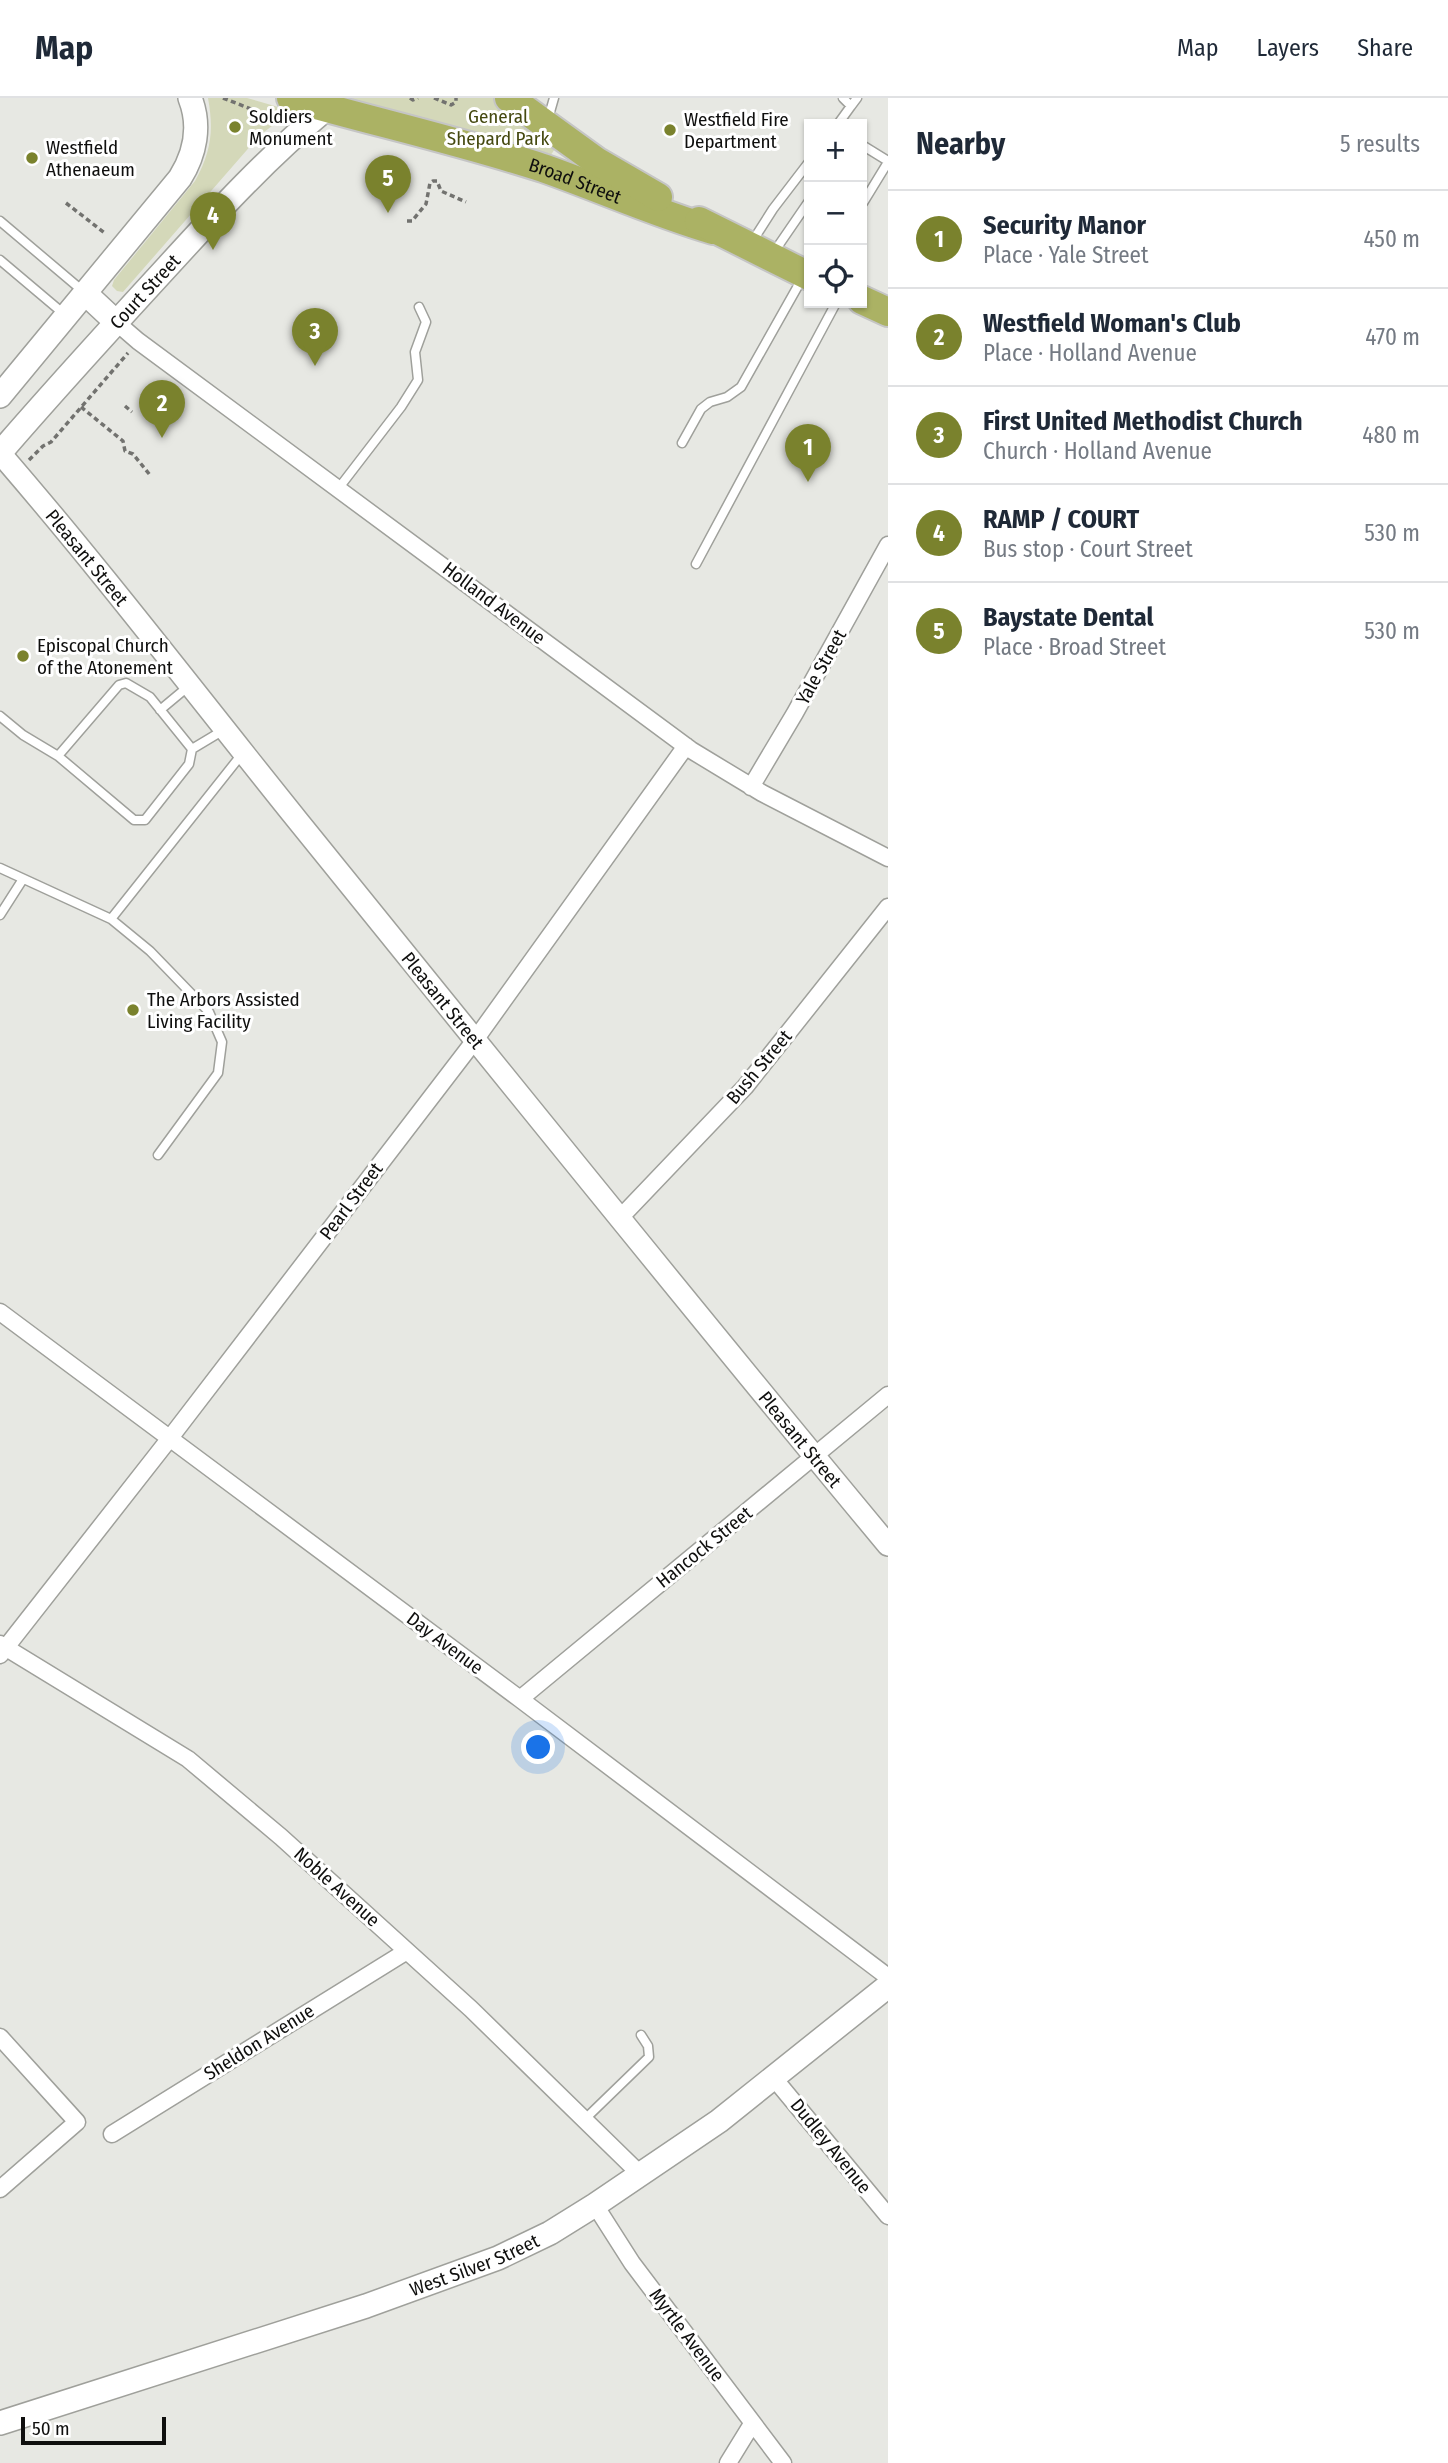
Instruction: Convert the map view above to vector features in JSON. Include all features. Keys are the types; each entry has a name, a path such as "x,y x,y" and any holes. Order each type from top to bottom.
{"highway":[{"name":"Broad Street","path":"515,101 600,164 713,230 804,274"},
{"name":"Broad Street","path":"283,103 332,103 542,168 670,218 713,230"},
{"path":"867,302 888,312"}],"main road":[{"path":"0,396 187,167 194,148 196,128 190,98"},
{"name":"Court Street","path":"0,453 116,322 264,163 332,103"},
{"path":"86,294 116,322"},
{"name":"West Silver Street","path":"0,2423 366,2306 498,2258 550,2232 595,2205 719,2121 888,1986"}],"street":[{"name":"Holland Avenue","path":"116,322 685,746 751,787 888,858"},
{"name":"Pleasant Street","path":"0,453 87,554 619,1219 888,1545"},
{"name":"Yale Street","path":"751,787 888,545"},
{"name":"Pearl Street","path":"2,1648 170,1438 475,1040 685,746"},
{"name":"Bush Street","path":"619,1219 745,1087 888,907"},
{"name":"Day Avenue","path":"0,1312 888,1976"},
{"name":"Hancock Street","path":"520,1699 888,1395"},
{"name":"Noble Avenue","path":"2,1648 188,1759 281,1837 471,2008 640,2174"},
{"name":"Sheldon Avenue","path":"112,2134 407,1951"},
{"path":"0,2037 77,2122 0,2189"},
{"name":"Dudley Avenue","path":"773,2077 888,2216"},
{"name":"Myrtle Avenue","path":"595,2205 632,2263 783,2463"},
{"path":"728,2463 752,2424"}],"lane":[{"path":"546,125 554,98"},
{"path":"842,98 851,106"},
{"path":"842,119 857,98"},
{"path":"867,148 888,161 867,196"},
{"path":"760,252 773,209 804,169"},
{"path":"760,252 804,206"},
{"path":"0,221 86,294"},
{"path":"0,260 66,316"},
{"path":"682,443 701,409 741,387 804,280"},
{"path":"338,489 401,407 418,380 415,352 426,322 419,307"},
{"path":"696,564 833,308"},
{"path":"0,716 23,735 58,756 134,820 145,820 190,764 192,749 150,697 127,683 119,685 58,756"},
{"path":"160,710 190,685"},
{"path":"192,749 225,729"},
{"path":"111,919 243,752"},
{"path":"0,868 111,919 150,951 209,1012 222,1042 218,1073 158,1155"},
{"path":"0,915 23,879"},
{"path":"584,2120 649,2057 648,2046 641,2035"}],"path":[{"path":"223,98 269,116 283,103"},
{"path":"410,98 418,98"},
{"path":"434,98 451,104 456,102 456,98"},
{"path":"407,221 412,221 425,207 431,182 437,181 444,193 466,202"},
{"path":"66,203 106,234"},
{"path":"25,464 43,446 51,442 129,352"},
{"path":"125,406 132,412"},
{"path":"81,407 123,441 125,451 133,454 150,475"}],"green space":[{"path":"208,98 247,98 292,111 253,143 123,292 117,291 112,286 114,280 195,181 210,141"},
{"name":"General Shepard Park","path":"291,98 509,98 563,137 542,168"}],"place":[{"name":"Soldiers Monument","path":"235,127"},
{"name":"Westfield Fire Department","path":"670,130"},
{"name":"Westfield Athenaeum","path":"32,158"},
{"name":"Baystate Dental","path":"388,213"},
{"name":"RAMP / COURT","path":"213,250"},
{"name":"First United Methodist Church","path":"315,366"},
{"name":"Westfield Woman's Club","path":"162,438"},
{"name":"Security Manor","path":"808,482"},
{"name":"Episcopal Church of the Atonement","path":"23,656"},
{"name":"The Arbors Assisted Living Facility","path":"133,1010"}]}
